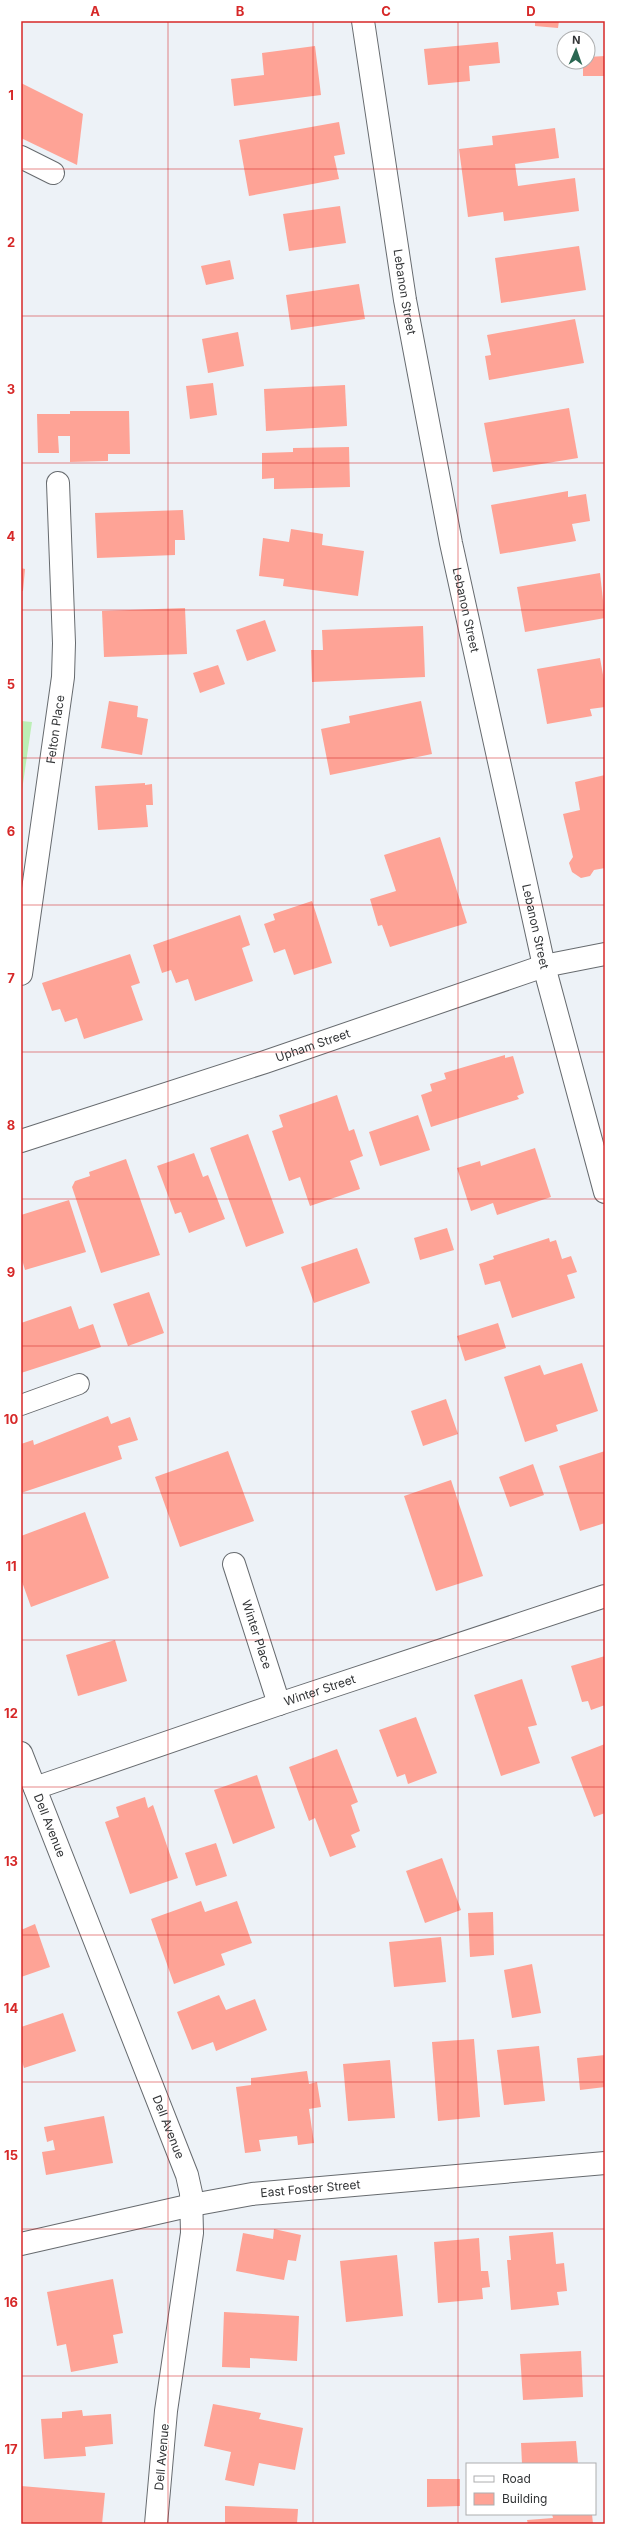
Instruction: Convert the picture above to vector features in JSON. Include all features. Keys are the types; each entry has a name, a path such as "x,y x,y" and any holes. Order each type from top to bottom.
{"street":[{"name":"Lebanon Street","path":"363,21 405,300 440,484 544,966 605,1192"},
{"path":"21,157 53,173"},
{"name":"Felton Place","path":"21,974 63,677 64,643 58,483"},
{"name":"Upham Street","path":"21,1142 265,1062 544,966 605,954"},
{"name":"Winter Place","path":"234,1564 279,1704"},
{"name":"Winter Street","path":"29,1781 279,1704 605,1596"},
{"name":"Dell Avenue","path":"21,1753 29,1781 187,2175 192,2205 192,2233 166,2411 156,2524"},
{"name":"East Foster Street","path":"21,2244 192,2205 252,2194 605,2163"}],"lane":[{"path":"21,1405 79,1384"}],"green space":[{"path":"21,721 32,722 21,797"}],"building":[{"path":"535,21 559,21 558,28 535,26"},
{"path":"498,42 500,63 469,66 470,81 428,85 424,49"},
{"path":"315,46 321,95 234,106 231,79 264,75 262,53"},
{"path":"605,56 605,76 583,76 583,70 596,70 596,57"},
{"path":"21,83 83,114 77,165 21,138"},
{"path":"339,122 345,154 334,156 339,179 249,196 239,140"},
{"path":"555,128 559,158 515,164 518,186 575,178 579,211 504,221 503,212 468,217 459,149 493,145 492,136"},
{"path":"340,206 346,243 289,251 283,214"},
{"path":"579,246 586,290 501,303 495,258"},
{"path":"230,260 234,279 206,285 201,266"},
{"path":"359,284 365,319 291,330 286,295"},
{"path":"575,319 584,363 489,380 485,356 491,355 487,335"},
{"path":"238,332 244,366 208,373 202,339"},
{"path":"213,383 217,415 190,419 186,386"},
{"path":"345,385 347,426 266,431 264,389"},
{"path":"569,408 578,458 493,472 484,423"},
{"path":"70,411 129,411 130,454 108,454 108,461 70,462 70,436 58,436 59,453 38,453 37,414 70,414"},
{"path":"349,447 350,487 274,489 274,478 262,479 262,453 293,452 293,448"},
{"path":"568,491 568,497 586,494 590,521 572,524 576,541 500,554 491,505"},
{"path":"183,510 185,540 175,540 175,555 97,558 95,513"},
{"path":"291,529 323,534 322,545 364,551 358,596 283,586 284,579 259,576 263,538 289,542"},
{"path":"21,568 25,569 23,591 21,591"},
{"path":"600,573 605,618 525,632 517,587"},
{"path":"185,608 187,654 104,657 102,611"},
{"path":"265,620 276,651 247,661 236,630"},
{"path":"423,626 425,677 312,682 311,650 323,650 322,630"},
{"path":"600,658 605,686 605,707 590,709 592,716 547,724 537,669"},
{"path":"218,665 225,684 200,693 193,673"},
{"path":"109,701 138,706 137,717 148,719 142,755 101,748"},
{"path":"421,701 432,754 330,775 321,729 350,723 349,716"},
{"path":"605,775 605,868 594,870 590,876 581,878 572,872 569,863 573,857 563,814 580,810 575,782"},
{"path":"145,783 145,785 152,784 153,805 146,805 148,827 98,830 95,786"},
{"path":"440,837 467,923 390,947 382,925 378,926 370,899 396,891 384,855"},
{"path":"312,901 332,963 294,975 285,949 274,953 264,924 275,920 273,914"},
{"path":"240,915 250,945 242,948 253,981 195,1001 188,979 176,983 171,970 162,973 153,945"},
{"path":"130,954 140,983 131,986 143,1020 84,1039 77,1018 65,1022 60,1009 52,1011 42,983"},
{"path":"505,1055 505,1058 513,1056 524,1093 517,1096 519,1099 431,1127 421,1095 432,1091 430,1084 446,1079 444,1073"},
{"path":"337,1095 349,1131 354,1129 363,1156 350,1161 360,1189 310,1206 300,1177 289,1181 272,1131 283,1127 279,1115"},
{"path":"418,1115 430,1150 380,1166 369,1132"},
{"path":"248,1134 284,1233 246,1247 210,1148"},
{"path":"535,1148 551,1197 497,1215 493,1203 471,1211 457,1168 480,1161 481,1166"},
{"path":"194,1153 203,1177 208,1175 225,1219 189,1233 181,1212 175,1214 157,1166"},
{"path":"126,1159 160,1255 101,1273 72,1187 75,1181 90,1176 89,1172"},
{"path":"69,1200 86,1252 25,1270 21,1256 21,1215"},
{"path":"447,1228 454,1250 420,1260 414,1238"},
{"path":"549,1238 550,1242 556,1240 562,1259 571,1256 577,1272 567,1275 575,1298 512,1318 500,1281 485,1285 479,1264 494,1259 493,1256"},
{"path":"357,1248 370,1283 314,1303 301,1267"},
{"path":"149,1292 164,1333 128,1346 113,1304"},
{"path":"71,1306 79,1329 93,1324 101,1347 21,1373 21,1323"},
{"path":"498,1323 506,1348 465,1361 457,1336"},
{"path":"582,1363 598,1411 556,1425 558,1431 525,1442 504,1377 540,1365 544,1375"},
{"path":"446,1399 458,1434 423,1446 411,1411"},
{"path":"108,1416 111,1424 130,1417 138,1440 118,1446 122,1459 21,1493 21,1444 33,1440 34,1445"},
{"path":"228,1451 254,1521 180,1547 155,1477"},
{"path":"605,1451 605,1523 580,1531 559,1466"},
{"path":"533,1464 544,1495 510,1507 499,1477"},
{"path":"451,1480 483,1576 436,1591 404,1496"},
{"path":"85,1512 109,1578 31,1607 21,1579 21,1536"},
{"path":"115,1640 127,1681 78,1696 66,1655"},
{"path":"605,1656 605,1705 591,1710 588,1701 582,1702 571,1666"},
{"path":"522,1679 537,1725 528,1727 540,1763 501,1776 474,1695"},
{"path":"416,1717 437,1773 408,1784 405,1774 397,1777 379,1730"},
{"path":"605,1744 605,1813 594,1817 571,1757"},
{"path":"337,1749 358,1802 351,1805 360,1831 351,1835 356,1847 330,1857 315,1818 309,1821 289,1767"},
{"path":"257,1775 275,1828 233,1844 214,1790"},
{"path":"145,1797 148,1808 153,1805 178,1878 130,1894 105,1822 119,1817 116,1807"},
{"path":"216,1843 227,1876 196,1886 185,1853"},
{"path":"442,1858 461,1910 425,1923 406,1871"},
{"path":"201,1901 205,1912 237,1901 252,1943 221,1954 225,1965 174,1984 151,1919"},
{"path":"493,1912 494,1955 470,1957 468,1913"},
{"path":"35,1924 50,1967 21,1977 21,1930"},
{"path":"441,1937 446,1982 394,1987 389,1942"},
{"path":"532,1964 541,2013 512,2018 504,1970"},
{"path":"219,1995 226,2010 255,1999 267,2030 216,2051 213,2042 192,2050 177,2012"},
{"path":"63,2013 76,2051 24,2068 21,2058 21,2027"},
{"path":"474,2039 480,2117 438,2121 432,2042"},
{"path":"539,2046 545,2101 504,2105 497,2050"},
{"path":"605,2055 605,2087 580,2090 577,2058"},
{"path":"390,2060 395,2118 348,2121 343,2064"},
{"path":"307,2071 309,2084 317,2082 321,2107 309,2109 314,2143 298,2145 297,2136 259,2140 261,2151 245,2153 236,2087 251,2085 251,2078"},
{"path":"104,2116 113,2163 46,2175 42,2152 55,2150 53,2140 47,2142 44,2127"},
{"path":"274,2229 301,2235 296,2261 288,2260 284,2280 236,2271 243,2233 273,2239"},
{"path":"553,2232 556,2264 564,2263 567,2291 557,2292 559,2305 511,2310 507,2260 511,2260 509,2236"},
{"path":"479,2238 481,2271 488,2271 490,2287 482,2288 483,2299 438,2303 434,2242"},
{"path":"397,2255 403,2316 346,2322 340,2261"},
{"path":"113,2279 123,2333 113,2335 118,2363 71,2372 66,2344 57,2346 47,2292"},
{"path":"224,2312 299,2316 297,2361 250,2358 250,2368 222,2367"},
{"path":"581,2351 583,2397 523,2400 520,2354"},
{"path":"213,2404 261,2413 259,2419 303,2428 295,2470 259,2463 254,2486 225,2480 231,2452 204,2446"},
{"path":"82,2410 83,2416 111,2414 113,2444 85,2447 86,2456 44,2459 41,2419 62,2418 62,2412"},
{"path":"576,2441 578,2463 522,2463 521,2443"},
{"path":"427,2479 460,2479 460,2506 427,2507"},
{"path":"21,2486 105,2493 102,2524 21,2524"},
{"path":"225,2506 298,2509 297,2524 225,2524"},
{"path":"552,2515 592,2515 593,2524 528,2524 527,2520 553,2518"}]}
